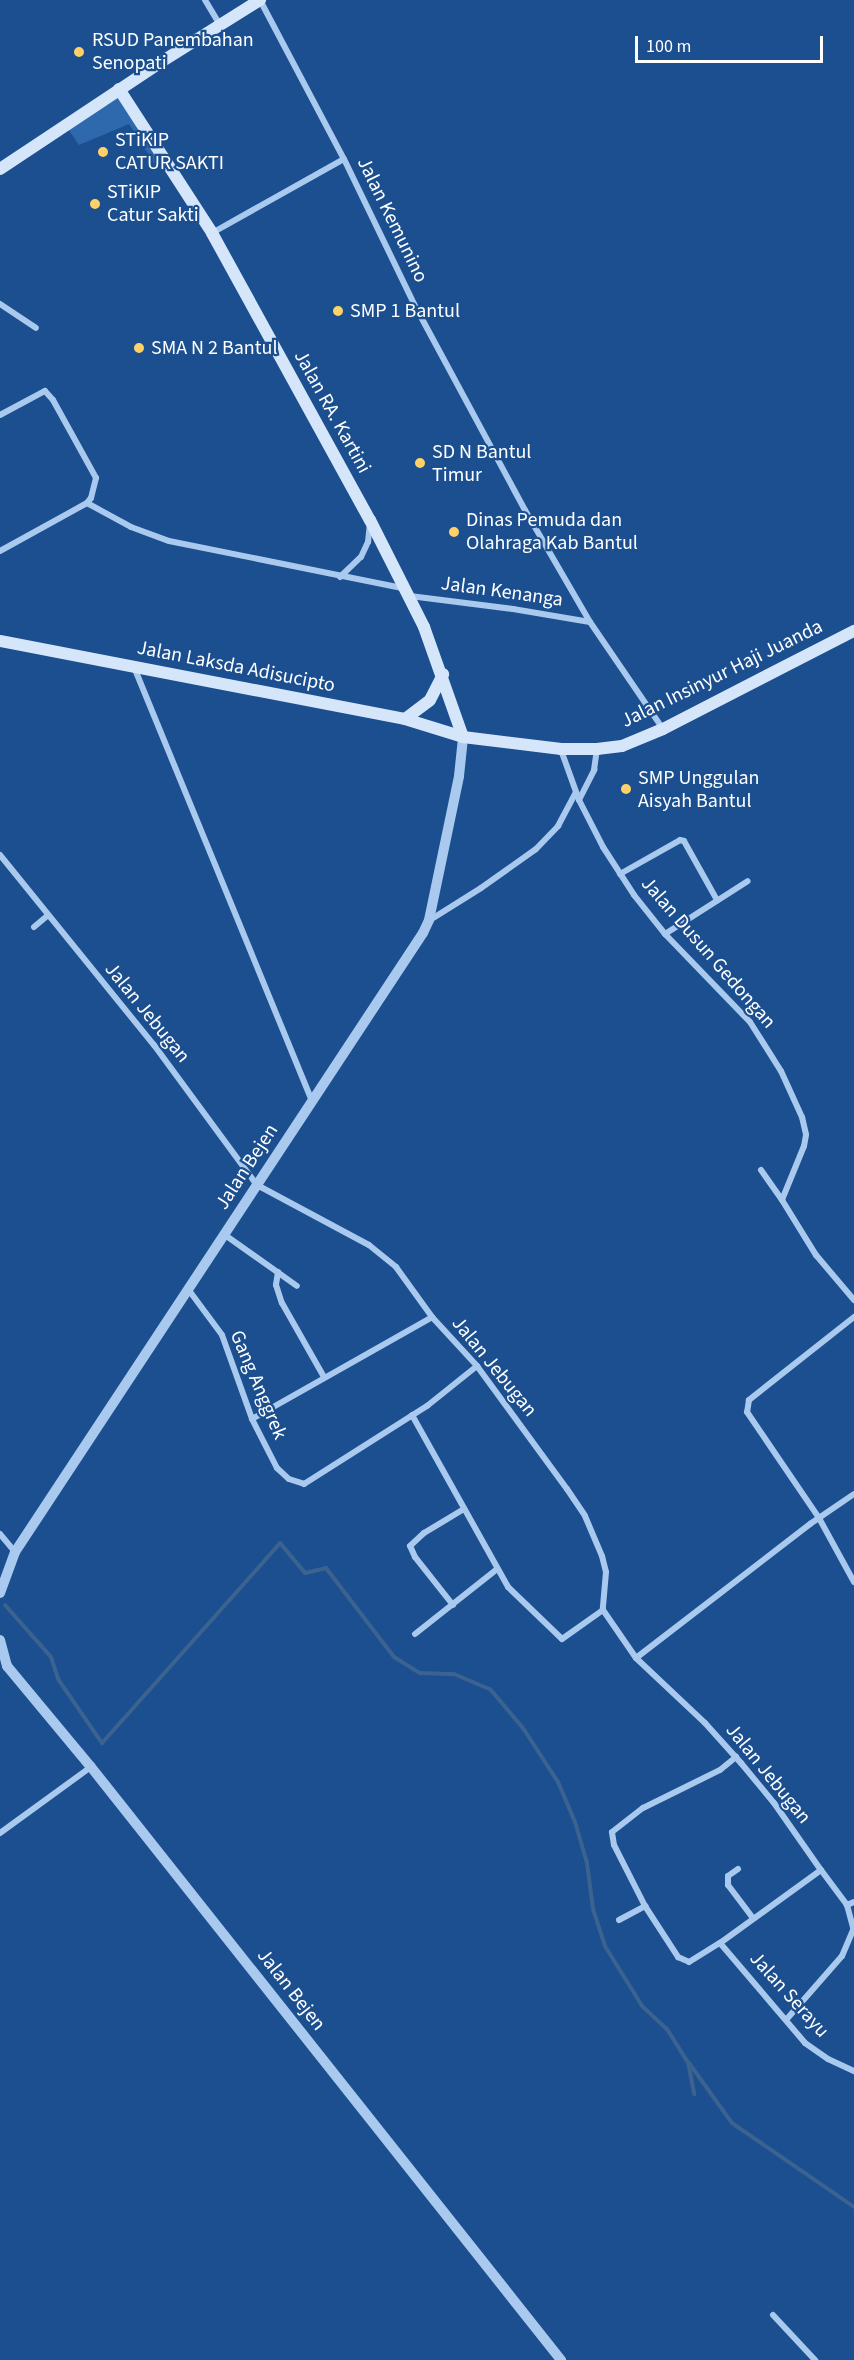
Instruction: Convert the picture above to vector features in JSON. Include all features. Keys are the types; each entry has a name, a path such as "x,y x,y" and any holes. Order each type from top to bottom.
{"main road":[{"path":"0,169 260,0"},
{"name":"Jalan RA. Kartini","path":"120,89 212,233 370,520 407,592 443,674 463,737"},
{"name":"Jalan Insinyur Haji Juanda","path":"463,737 561,749 622,746 663,729 854,631"},
{"name":"Jalan Laksda Adisucipto","path":"0,641 405,719 463,737"},
{"path":"405,719 430,700 443,674"}],"street":[{"path":"205,0 220,25"},
{"name":"Jalan Kemunino","path":"260,0 344,159 420,314 525,510 590,622 663,729"},
{"path":"212,233 344,159"},
{"path":"0,304 36,327"},
{"path":"0,415 41,392 48,394 96,478 91,498 87,503 0,550"},
{"name":"Jalan Kenanga","path":"87,503 152,536 407,592 590,622"},
{"path":"340,577 361,557 368,542 370,520"},
{"path":"134,667 312,1100"},
{"name":"Jalan Bejen","path":"0,1593 15,1552 225,1235 429,920 459,776 463,737"},
{"name":"Jalan Dusun Gedongan","path":"561,749 579,800 620,874 665,934 757,1030 798,1105 806,1128 804,1146 782,1200"},
{"path":"579,800 594,770 597,749"},
{"path":"429,920 537,849 558,826 576,792"},
{"path":"620,874 680,840 684,841 717,900"},
{"name":"Jalan Jebugan","path":"0,855 47,916 154,1045 257,1185 369,1245 396,1267 432,1317 477,1366 585,1516 602,1556 606,1572 603,1610 636,1658 705,1723 736,1757 774,1803 821,1870 850,1903"},
{"path":"665,934 748,881"},
{"path":"34,927 47,916"},
{"path":"761,1170 816,1255 854,1300"},
{"path":"225,1235 297,1286"},
{"path":"278,1272 276,1285 282,1303 324,1377"},
{"name":"Gang Anggrek","path":"188,1289 222,1335 252,1419 277,1468 289,1479 304,1484 412,1415"},
{"path":"252,1419 432,1317"},
{"path":"854,1317 749,1400 747,1405 751,1420 819,1518 854,1582"},
{"path":"477,1366 412,1415 508,1587 562,1639 603,1610"},
{"path":"636,1658 819,1518 854,1494"},
{"path":"453,1605 415,1557 410,1546 433,1527 464,1509"},
{"path":"0,1534 15,1552"},
{"path":"415,1634 497,1569"},
{"name":"Jalan Bejen","path":"0,1640 3,1664 91,1767 561,2360"},
{"path":"736,1757 720,1770 643,1808 612,1832 614,1845 645,1906 678,1957 689,1962 720,1943 821,1870"},
{"path":"0,1833 91,1767"},
{"path":"738,1869 728,1876 728,1885 753,1918"},
{"path":"786,2020 824,1981 842,1956 854,1931 850,1903"},
{"path":"619,1920 645,1906"},
{"name":"Jalan Serayu","path":"720,1943 805,2043 828,2059 854,2072"},
{"path":"773,2315 815,2360"}],"shaded area":[{"path":"121,87 171,160 157,168 129,124 79,145 64,123"}],"waterway":[{"path":"5,1605 51,1657 58,1679 102,1743 280,1543 305,1573 326,1568 394,1657 420,1673 454,1674 490,1689 523,1728 558,1782 575,1822 587,1863 593,1909 605,1946 642,2006 667,2029 688,2062 694,2094"},
{"path":"689,2063 732,2123 854,2207"}],"place":[{"name":"RSUD Panembahan Senopati","path":"79,52"},
{"name":"STiKIP CATUR SAKTI","path":"103,152"},
{"name":"STiKIP Catur Sakti","path":"95,204"},
{"name":"SMP 1 Bantul","path":"338,311"},
{"name":"SMA N 2 Bantul","path":"139,348"},
{"name":"SD N Bantul Timur","path":"420,463"},
{"name":"Dinas Pemuda dan Olahraga Kab Bantul","path":"454,532"},
{"name":"SMP Unggulan Aisyah Bantul","path":"626,789"}]}
